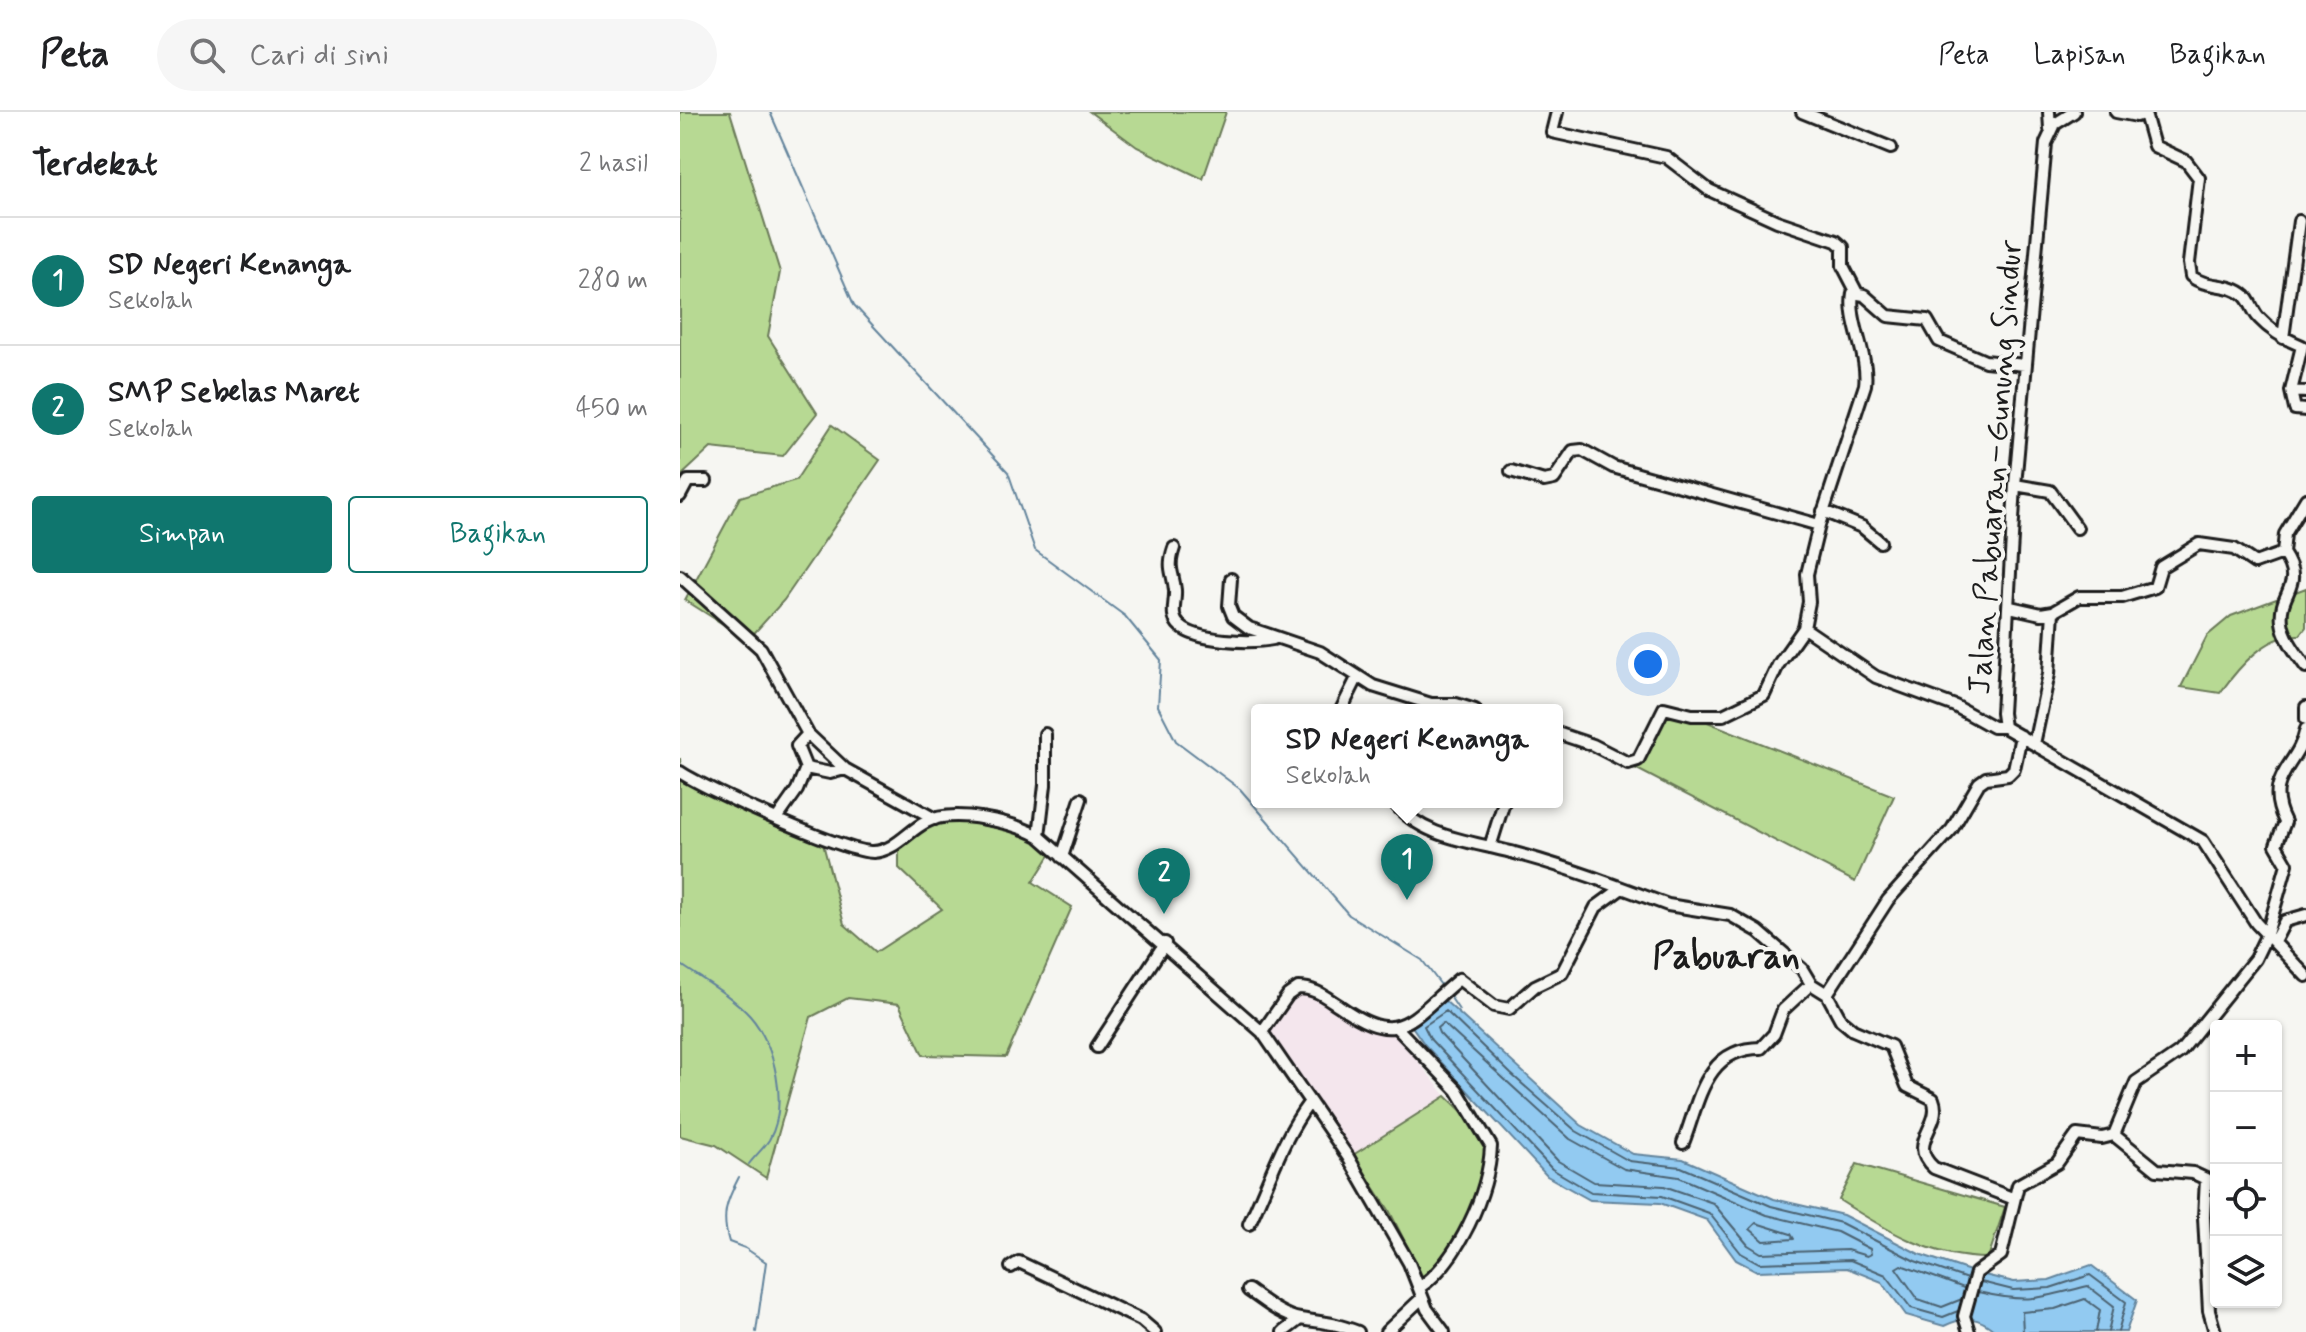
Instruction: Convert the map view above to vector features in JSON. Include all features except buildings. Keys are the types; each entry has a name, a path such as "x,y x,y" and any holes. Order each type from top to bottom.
{"street":[{"path":"1557,112 1552,132 1666,157 1709,190 1777,221 1836,241 1843,247 1843,266 1856,291 1888,316 1927,320 1939,341 1985,361 2025,365"},
{"path":"1802,112 1891,148"},
{"name":"Jalan Pabuaran–Gunung Sindur","path":"2049,112 2050,129 2046,143 2015,485 2002,713 2004,727 2203,841 2271,938 2306,976"},
{"path":"2050,129 2074,112"},
{"path":"2116,112 2137,116 2146,113 2154,146 2186,161 2199,178 2189,263 2191,276 2201,283 2232,289 2245,296 2258,317 2283,338 2304,346 2291,391 2295,409 2306,410"},
{"path":"2283,338 2299,221"},
{"path":"1563,735 1593,745 1628,763 1635,762 1664,708 1709,717 1741,709 1761,698 1778,665 1804,628 1809,602 1807,574 1819,525 1865,385 1868,366 1852,298 1856,291"},
{"path":"2291,391 2306,392"},
{"path":"1511,471 1544,481 1554,479 1573,451 1582,450 1613,467 1819,525"},
{"path":"680,496 688,481 706,481"},
{"path":"2015,485 2050,491 2077,528"},
{"path":"2306,499 2285,534 2283,553 2293,564 2296,577 2282,624 2306,667"},
{"path":"1823,511 1862,527 1880,542"},
{"path":"2010,607 2041,614 2053,612 2079,597 2122,597 2155,587 2161,567 2199,544 2234,549 2255,563 2283,553"},
{"path":"1174,548 1168,566 1175,591 1172,611 1179,626 1192,632 1249,643 1274,639"},
{"path":"680,576 761,649 808,734 845,769 935,819 996,820 1039,836 1165,943 1262,1032 1348,1157 1444,1332"},
{"path":"1231,579 1229,606 1233,616 1274,639 1320,652 1357,678 1410,699 1440,704"},
{"path":"2034,744 2049,674 2053,612"},
{"path":"1804,628 1876,677 1955,706 1993,727 2004,727"},
{"path":"1344,704 1357,678"},
{"path":"2306,707 2306,719"},
{"path":"2271,938 2287,864 2276,845 2285,822 2276,803 2276,791 2306,729"},
{"path":"778,817 797,790 806,768 797,746 808,734"},
{"path":"1039,836 1045,785 1045,734"},
{"path":"1827,994 1888,900 1952,829 1979,783 1986,778 2008,775 2014,769 2021,736"},
{"path":"806,768 830,773 845,769"},
{"path":"680,772 824,839 872,852 899,843 935,819"},
{"path":"1062,857 1081,799"},
{"path":"1400,808 1409,818 1437,834 1580,871 1668,905 1730,915 1758,931 1802,969 1811,984 1827,994 1841,1020 1853,1030 1891,1046 1907,1086 1933,1099 1935,1109 1922,1149 1925,1160 1934,1168 2012,1198"},
{"path":"1490,847 1502,808"},
{"path":"1262,1032 1288,995 1298,988 1318,991 1377,1029 1397,1028 1459,979 1494,1006 1509,1009 1535,986 1562,973 1596,907 1622,888"},
{"path":"2114,1135 2136,1082 2180,1052 2285,921 2306,915"},
{"path":"1097,1047 1165,943"},
{"path":"1683,1143 1698,1090 1707,1076 1742,1048 1761,1048 1774,1034 1783,1010 1811,984"},
{"path":"1386,1332 1441,1268 1473,1218 1482,1194 1491,1146 1457,1090 1397,1028"},
{"path":"1249,1224 1278,1163 1286,1135 1309,1103"},
{"path":"1969,1332 1964,1316 1976,1273 2001,1255 2012,1198 2018,1185 2057,1163 2077,1135 2102,1138 2114,1135"},
{"path":"2114,1135 2157,1170 2193,1173 2206,1179 2204,1217 2209,1311 2215,1332"},
{"path":"1011,1267 1019,1262 1141,1320 1155,1332"},
{"path":"1248,1290 1279,1311 1300,1319 1321,1319 1358,1332"},
{"path":"1283,1332 1300,1319"}],"shaded area":[{"path":"1311,993 1366,1028 1395,1033 1446,1096 1353,1155 1266,1033 1295,995"}],"green space":[{"path":"680,112 730,112 780,272 768,336 817,413 783,456 711,448 680,477"},
{"path":"1090,112 1226,112 1203,179 1137,147"},
{"path":"832,425 880,460 784,600 748,640 685,600 740,497 796,480"},
{"path":"2306,588 2306,627 2300,635 2288,636 2265,646 2245,663 2220,693 2181,687 2207,636 2231,616"},
{"path":"1662,704 1894,796 1855,882 1633,767"},
{"path":"680,758 681,772 821,836 844,924 876,952 942,909 899,868 899,846 935,821 1019,823 1055,847 1033,882 1072,907 1006,1057 923,1055 899,1004 848,998 811,1017 766,1178 716,1145 680,1136"},
{"path":"1446,1096 1479,1131 1486,1145 1487,1159 1477,1196 1456,1236 1433,1267 1422,1276 1389,1210 1353,1155"},
{"path":"1857,1164 2005,1207 1988,1258 1967,1257 1928,1248 1892,1232 1839,1200"}],"water":[{"path":"1443,999 1581,1125 1633,1154 1683,1159 1774,1199 1843,1215 1919,1254 1976,1273 2014,1282 2049,1280 2091,1265 2137,1300 2126,1332 1996,1332 1983,1322 1972,1319 1944,1326 1906,1315 1882,1282 1847,1268 1757,1271 1736,1260 1707,1220 1660,1203 1590,1200 1547,1176 1425,1045 1411,1025"}],"waterway":[{"path":"770,112 854,305 1008,472 1035,550 1125,616 1161,660 1158,706 1176,741 1240,789 1251,802"},
{"path":"1256,808 1349,915 1422,960 1441,985"},
{"path":"680,964 726,995 750,1016 759,1028 772,1059 778,1093 775,1126 769,1140 749,1164"},
{"path":"1449,995 1459,1010"},
{"path":"739,1177 728,1201 725,1224 729,1242 766,1262 756,1332"}],"place":[{"name":"SD Negeri Kenanga","path":"1407,900"},
{"name":"SMP Sebelas Maret","path":"1164,914"}],"district":[{"name":"Pabuaran","path":"1726,954"}]}
